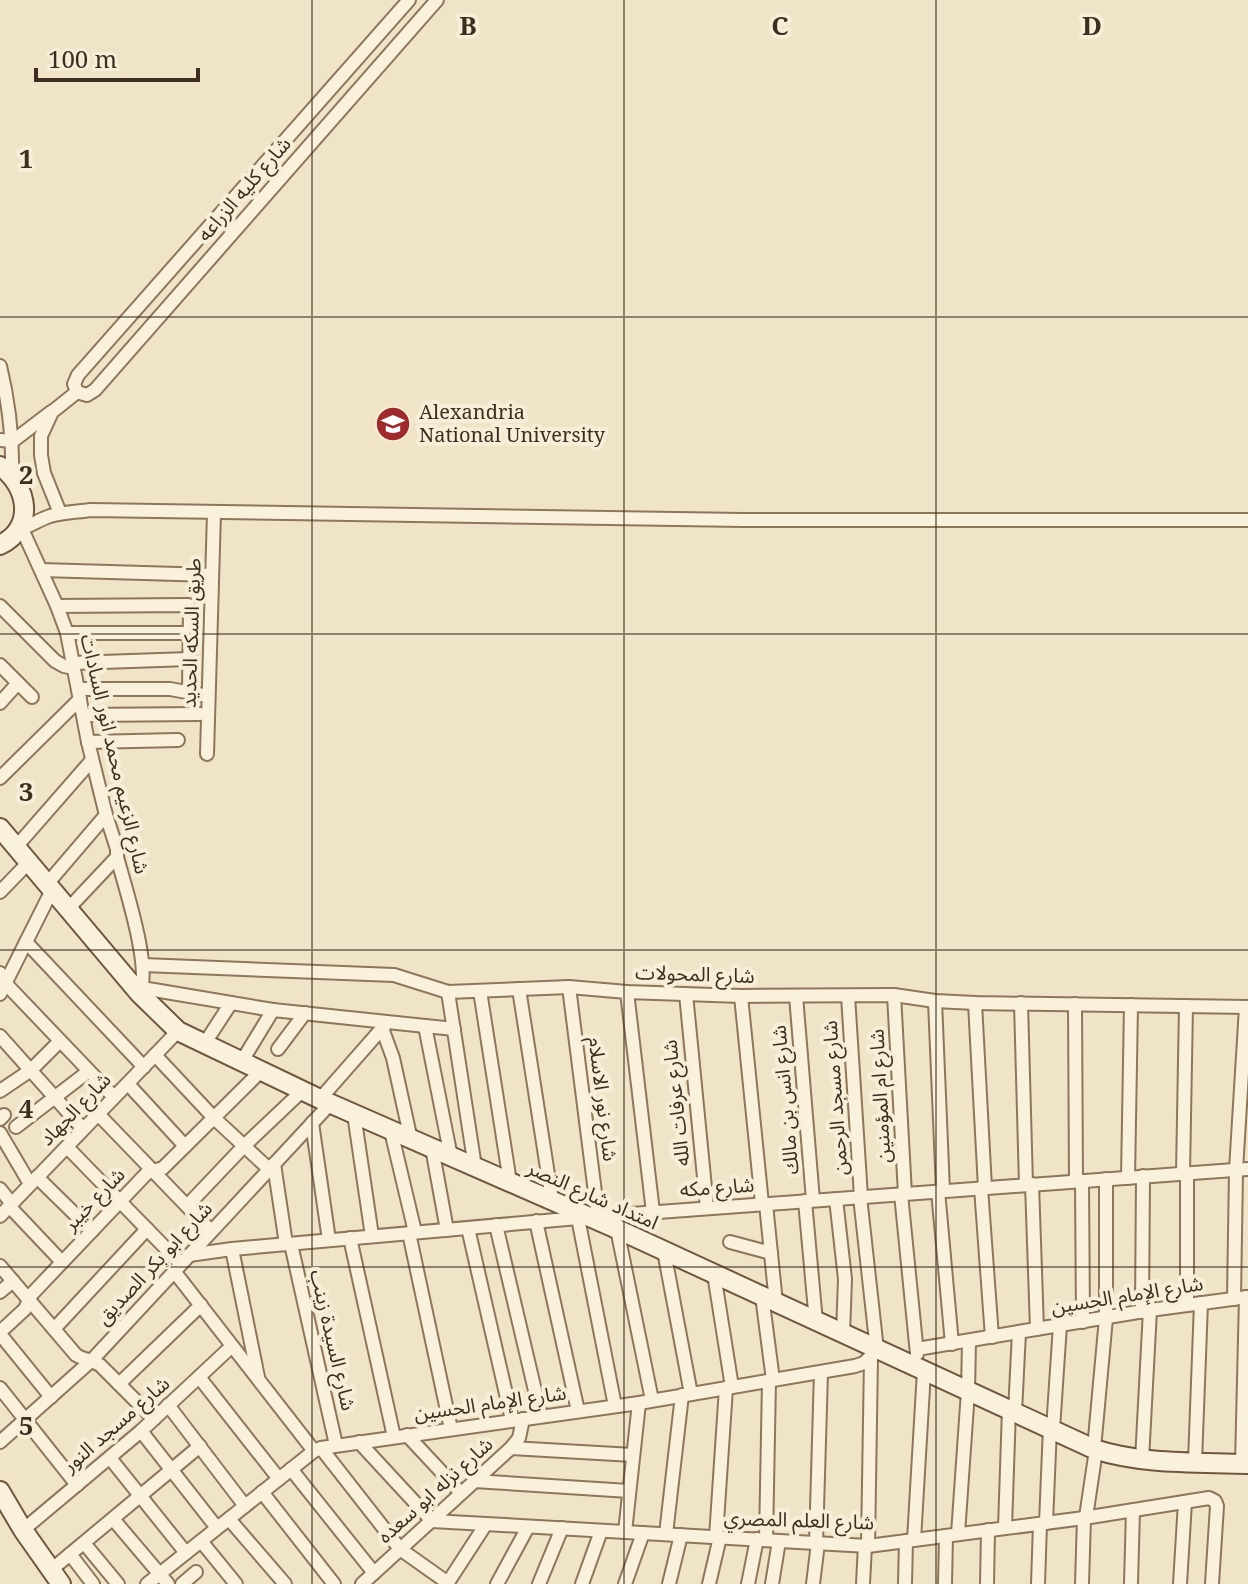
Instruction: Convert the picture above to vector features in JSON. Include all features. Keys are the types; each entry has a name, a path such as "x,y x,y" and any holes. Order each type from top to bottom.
{"street":[{"name":"شارع كليه الزراعه","path":"77,392 74,384 78,375 409,0"},
{"name":"شارع كليه الزراعه","path":"77,392 92,394 437,0"},
{"path":"0,366 7,441 6,470 20,487 24,501 20,530"},
{"name":"شارع كليه الزراعه","path":"7,441 77,392"},
{"path":"52,412 41,436 41,455 44,473 60,513"},
{"path":"0,545 45,517 91,510 743,520 1248,520"},
{"name":"طريق السكه الحديد","path":"207,754 214,513"},
{"name":"شارع الزعيم محمد انور السادات","path":"20,530 41,570 67,633 92,760 117,849 143,965 141,990"},
{"path":"41,570 212,575"},
{"path":"57,606 187,605 190,609 189,691"},
{"path":"0,606 55,661 64,666 189,659"},
{"path":"67,633 189,633"},
{"path":"0,665 32,697"},
{"path":"0,703 18,683"},
{"path":"0,778 79,694 170,689 203,695"},
{"path":"83,715 200,714"},
{"path":"88,742 178,740"},
{"path":"16,847 92,760"},
{"path":"106,815 50,887 26,942 2,983 114,1097"},
{"name":"امتداد شارع النصر","path":"1,830 178,1031 325,1102 714,1274 843,1334 874,1354 922,1370 1095,1449 1142,1460 1245,1464"},
{"path":"68,909 117,857"},
{"path":"0,892 29,862"},
{"path":"26,942 144,1067"},
{"name":"شارع المحولات","path":"143,965 394,975 448,992 569,987 741,996 894,995 975,1003 1247,1007"},
{"name":"شارع نور الاسلام","path":"569,987 588,1217 615,1406"},
{"path":"519,989 552,1200"},
{"path":"141,990 384,1025 454,1029"},
{"path":"480,991 510,1182"},
{"path":"448,992 475,1167"},
{"path":"627,992 653,1212"},
{"name":"شارع عرفات الله","path":"686,994 707,1208"},
{"name":"شارع ام المؤمنين","path":"894,995 903,1194 917,1349 922,1370 905,1584"},
{"path":"741,996 771,1253 767,1540 772,1584"},
{"name":"شارع انس بن مالك","path":"796,996 816,1322"},
{"name":"شارع مسجد الرحمن","path":"848,996 860,1197 874,1354 863,1584"},
{"path":"935,1001 940,1191 952,1344"},
{"path":"205,1043 231,1003"},
{"path":"975,1003 992,1337"},
{"path":"1021,1003 1037,1329"},
{"path":"1075,1004 1083,1322"},
{"path":"1128,1178 1131,1005"},
{"path":"1186,1006 1187,1305"},
{"path":"1245,1464 1242,1169 1247,1007"},
{"path":"242,1061 273,1010"},
{"path":"278,1049 305,1013"},
{"path":"384,1025 411,1140"},
{"name":"شارع ابو بكر الصديق","path":"0,1442 92,1360 312,1123 384,1025"},
{"path":"425,1026 451,1157"},
{"name":"شارع الجهاد","path":"7,1209 178,1031"},
{"path":"0,1036 83,1129"},
{"path":"0,1091 31,1070 60,1041"},
{"path":"155,1055 214,1118 271,1166"},
{"path":"16,1127 89,1071"},
{"name":"شارع خيبر","path":"0,1333 147,1173 163,1168 261,1071"},
{"path":"128,1084 185,1146"},
{"path":"187,1206 302,1091"},
{"path":"98,1114 211,1231"},
{"path":"354,1114 372,1236"},
{"path":"312,1123 329,1240"},
{"path":"391,1131 451,1429"},
{"path":"0,1133 34,1181 92,1231"},
{"path":"67,1147 181,1263 201,1305 232,1346 400,1549 448,1583 486,1524"},
{"path":"432,1148 447,1230"},
{"name":"شارع السيدة زينب","path":"271,1166 336,1445"},
{"name":"شارع مكه","path":"181,1263 232,1249 536,1221 1242,1169"},
{"path":"1142,1460 1146,1311 1143,1176"},
{"path":"1082,1584 1085,1518 1095,1449 1106,1318 1106,1179"},
{"path":"0,1189 7,1209 62,1262"},
{"path":"836,1199 845,1279 843,1334"},
{"path":"536,1221 578,1411"},
{"path":"496,1225 541,1416"},
{"path":"468,1228 518,1420"},
{"path":"54,1329 147,1229"},
{"path":"617,1229 645,1402 633,1455 625,1532"},
{"path":"350,1238 400,1436 461,1493"},
{"path":"730,1242 771,1253"},
{"path":"232,1249 259,1380"},
{"path":"664,1251 686,1395 666,1534"},
{"path":"0,1266 76,1355 100,1365 154,1419"},
{"path":"709,1584 718,1537 729,1388 714,1274"},
{"path":"0,1292 13,1281"},
{"name":"شارع الإمام الحسين","path":"917,1349 1243,1298"},
{"path":"1195,1462 1201,1303"},
{"path":"119,1384 201,1305"},
{"path":"1038,1584 1060,1325"},
{"path":"1005,1528 1019,1332"},
{"path":"0,1333 51,1397"},
{"path":"945,1584 968,1391 969,1341"},
{"name":"شارع مسجد النور","path":"23,1530 141,1431 232,1346"},
{"name":"شارع الإمام الحسين","path":"147,1584 164,1579 186,1553 318,1450 729,1388 855,1366 874,1354"},
{"path":"813,1584 817,1543 821,1372"},
{"path":"199,1377 279,1479"},
{"path":"0,1388 77,1485"},
{"path":"168,1405 245,1506"},
{"name":"شارع نزله ابو سعده","path":"370,1580 511,1448 519,1438 518,1420"},
{"path":"141,1431 217,1528"},
{"path":"359,1442 432,1521"},
{"path":"0,1491 56,1577 70,1554 200,1446"},
{"path":"511,1448 633,1455"},
{"path":"110,1458 186,1553"},
{"path":"291,1469 370,1580"},
{"path":"474,1481 629,1491"},
{"path":"262,1492 334,1584"},
{"name":"شارع العلم المصري","path":"432,1521 867,1545 1085,1518 1209,1498 1217,1506 1212,1584"},
{"path":"1180,1584 1185,1502"},
{"path":"1131,1584 1133,1510"},
{"path":"113,1519 164,1579"},
{"path":"229,1519 285,1584"},
{"path":"497,1584 528,1527"},
{"path":"539,1584 562,1528"},
{"path":"987,1584 988,1530"},
{"path":"582,1584 601,1531"},
{"path":"625,1584 643,1533"},
{"path":"669,1584 681,1535"},
{"path":"748,1584 767,1540"},
{"path":"201,1541 236,1584"},
{"path":"84,1543 118,1584"},
{"path":"70,1554 93,1584"},
{"path":"182,1584 196,1572"}],"place":[{"name":"Alexandria National University","path":"393,424"}]}
